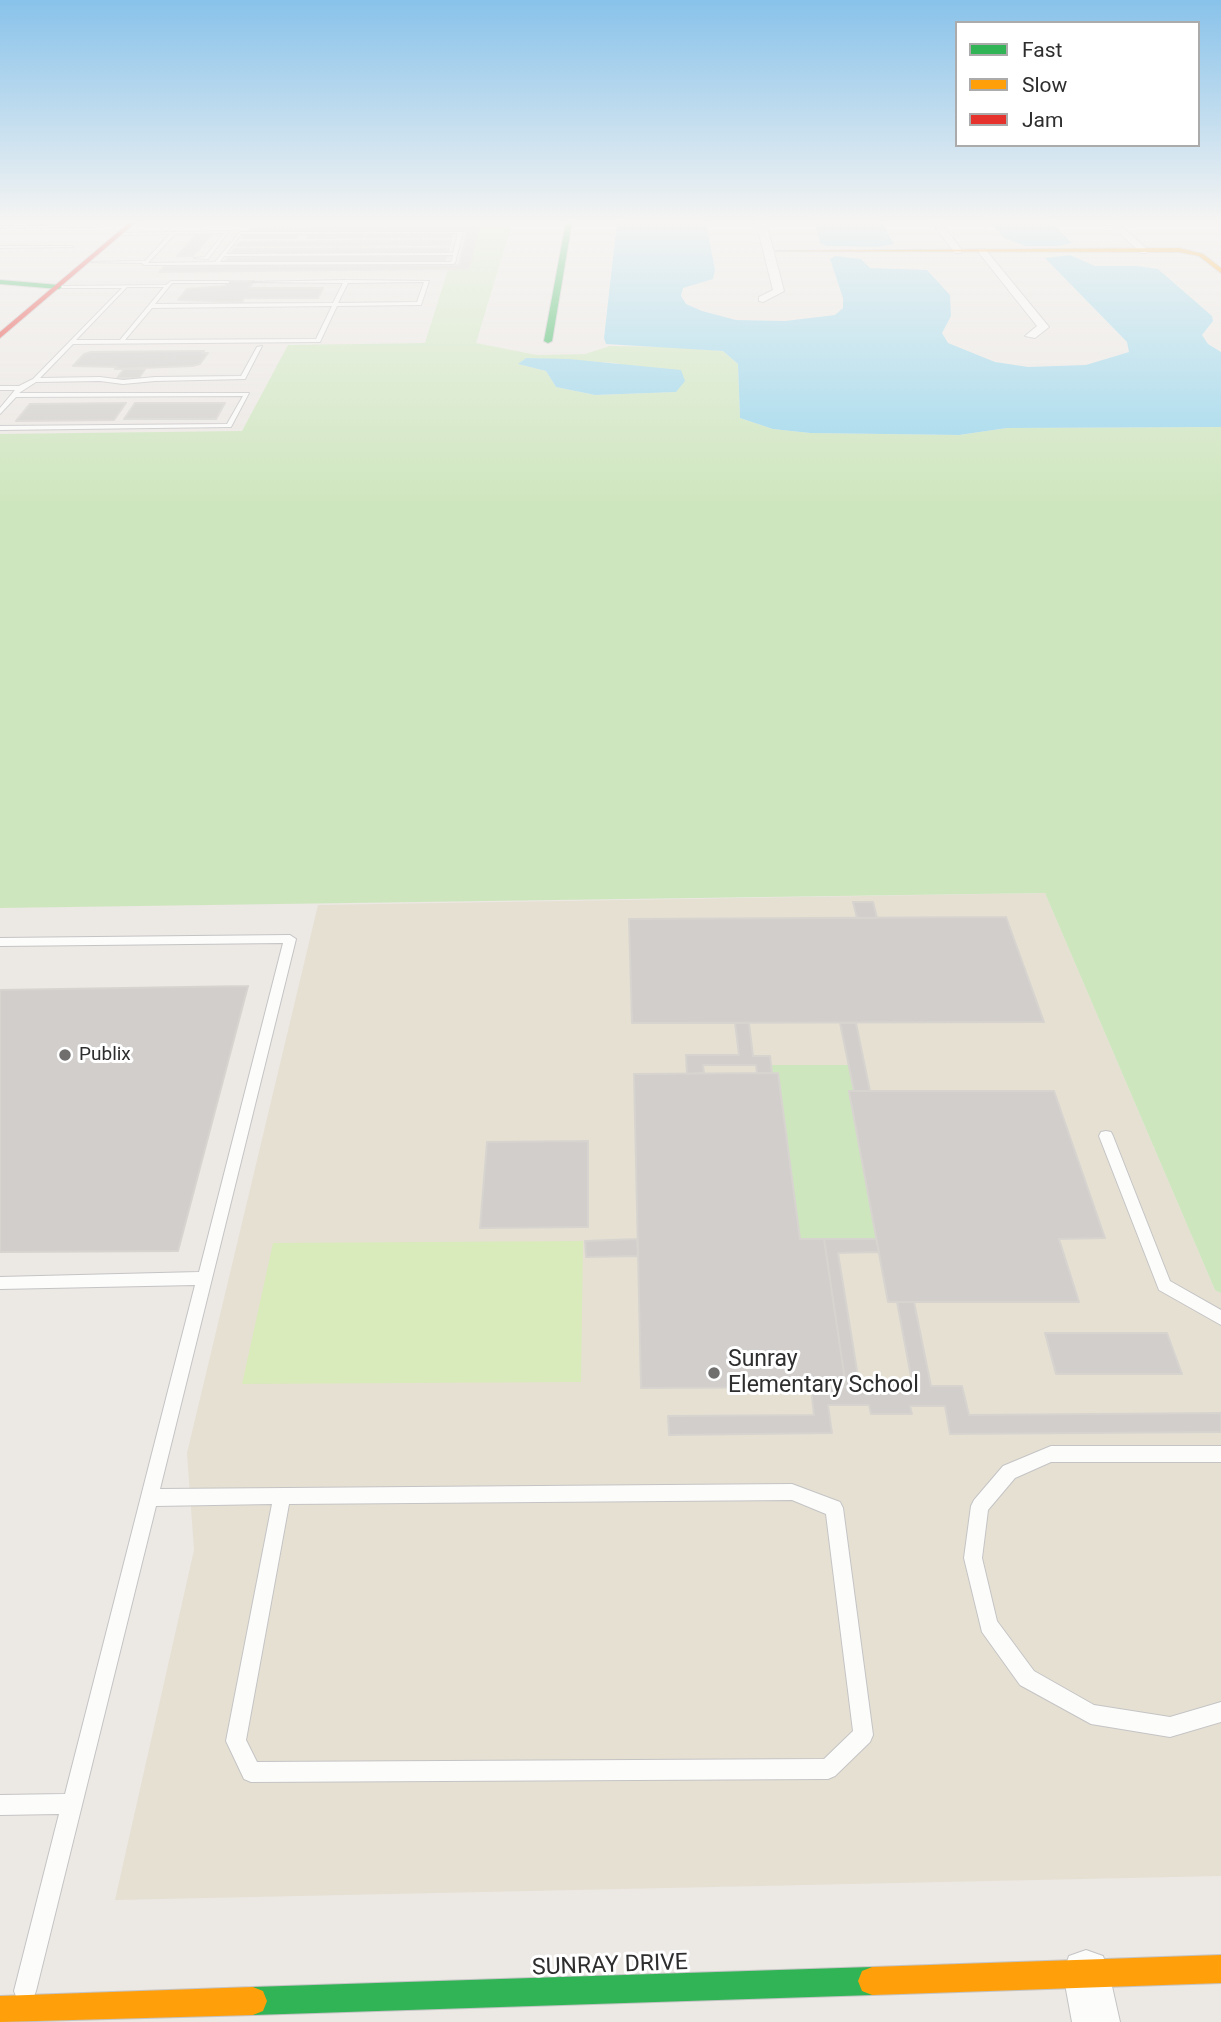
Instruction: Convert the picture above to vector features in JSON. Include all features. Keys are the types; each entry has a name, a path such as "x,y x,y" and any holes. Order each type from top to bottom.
{"main road":[{"path":"0,337 24,316"},
{"path":"548,341 552,316"},
{"name":"SUNRAY DRIVE","path":"0,2010 1221,1969"}],"street":[{"path":"1031,336 1043,327 1034,316"},
{"path":"1086,1973 1096,2022"}],"lane":[{"path":"0,388 20,388 35,380 97,316"},
{"path":"121,342 142,316"},
{"path":"72,342 318,341 330,316"},
{"path":"35,380 100,379 123,382 243,378 260,347"},
{"path":"0,412 20,388"},
{"path":"0,428 229,426 247,394 16,395"},
{"path":"0,942 290,939 20,2010"},
{"path":"1106,1136 1164,1285 1221,1318"},
{"path":"0,1283 205,1278"},
{"path":"1221,1454 1051,1454 1009,1472 980,1506 973,1558 989,1625 1027,1678 1091,1714 1170,1727 1221,1712"},
{"path":"149,1498 282,1496 792,1492 834,1508 863,1735 828,1769 251,1772 236,1741 282,1496"},
{"path":"0,1805 72,1804"}],"shaded area":[{"name":"Sunray Elementary School","path":"1045,893 1215,1290 1221,1293 1221,1876 115,1900 194,1550 187,1453 318,905"}],"green space":[{"path":"433,316 484,316 476,343 537,355 585,354 610,346 723,351 738,364 740,418 773,429 810,433 959,435 1007,428 1221,427 1221,1293 1215,1290 1045,893 0,908 0,434 242,431 288,345 425,343","holes":["526,358 617,363 676,392 595,395 556,387 546,371 519,364"]},
{"path":"771,1065 849,1065 854,1091 849,1092 876,1239 800,1239 778,1074 772,1073"},
{"path":"583,1241 581,1382 242,1384 273,1243"}],"water":[{"path":"606,316 722,316 736,320 785,321 824,316 951,316 942,333 948,343 995,362 1028,367 1086,365 1129,352 1127,342 1102,316 1212,316 1213,321 1202,335 1208,344 1221,352 1221,427 1007,428 959,435 810,433 773,429 740,418 738,364 723,351 606,344"},
{"path":"526,358 569,359 681,370 685,381 676,392 595,395 556,387 546,371 518,364"}],"building":[{"path":"204,351 202,353 208,353 200,364 193,366 115,369 117,367 73,366 84,354 91,352"},
{"path":"124,369 145,369 139,378 117,378"},
{"path":"126,403 114,420 16,421 30,404"},
{"path":"135,403 225,403 216,419 124,419"},
{"path":"853,902 873,902 877,918 857,918"},
{"path":"1006,917 1044,1022 632,1023 629,919"},
{"path":"248,986 178,1251 0,1252 0,990"},
{"path":"735,1023 749,1023 753,1056 770,1056 772,1073 757,1073 756,1065 703,1065 704,1073 687,1074 686,1055 739,1055"},
{"path":"840,1023 856,1023 870,1091 854,1091"},
{"path":"778,1073 800,1239 824,1239 846,1387 641,1388 634,1074"},
{"path":"849,1091 1054,1091 1105,1238 1059,1239 1079,1302 888,1302"},
{"path":"588,1141 588,1227 480,1228 487,1142"},
{"path":"637,1239 638,1256 586,1257 585,1241"},
{"path":"824,1239 876,1239 879,1252 838,1253 859,1383 912,1382 897,1302 914,1302 931,1386 962,1386 969,1415 1221,1413 1221,1432 950,1434 945,1406 910,1406 912,1414 871,1414 869,1405 828,1405 832,1433 669,1435 668,1416 814,1415 811,1388 846,1387"},
{"path":"1045,1333 1167,1333 1182,1374 1056,1374"}],"traffic: fast":[{"path":"548,341 552,316"},
{"path":"253,2001 872,1981"}],"traffic: slow":[{"path":"872,1981 1221,1969"},
{"path":"0,2010 253,2001"}],"traffic: jam":[{"path":"0,336 23,316"}],"place":[{"name":"Publix","path":"65,1055"},
{"name":"Sunray Elementary School","path":"714,1373"}]}
